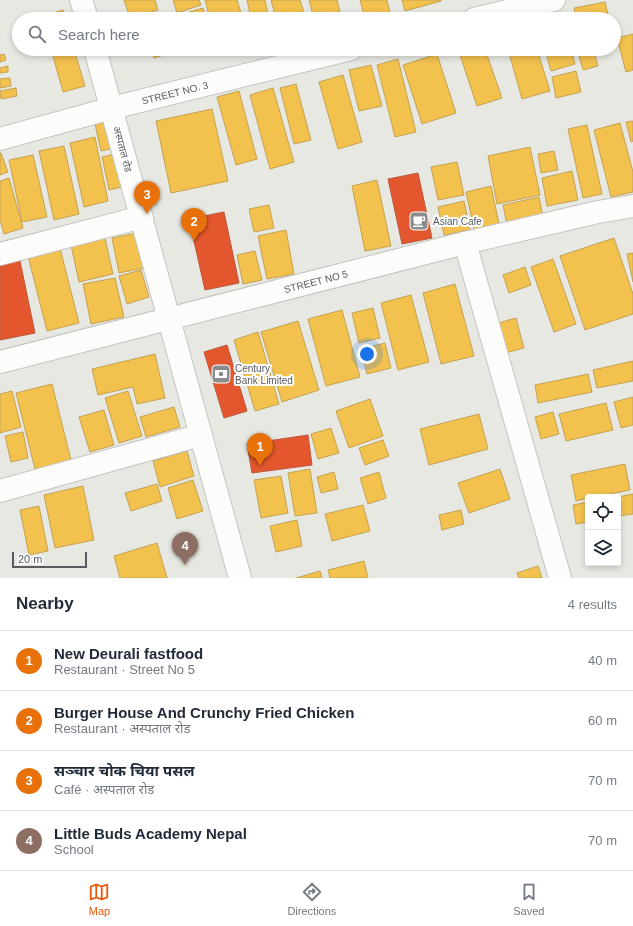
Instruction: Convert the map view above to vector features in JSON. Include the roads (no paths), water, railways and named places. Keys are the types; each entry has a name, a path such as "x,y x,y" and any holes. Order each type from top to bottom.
{"street":[{"path":"81,0 85,12"},
{"path":"503,12 554,0"},
{"name":"अस्पताल रोड","path":"97,56 240,578"},
{"name":"STREET NO. 3","path":"0,139 112,108 323,56"},
{"name":"STREET NO 5","path":"0,362 464,243 598,212 633,206"},
{"path":"0,254 142,217"},
{"path":"464,243 560,578"},
{"path":"0,491 201,435"}],"place":[{"name":"सञ्चार चोक चिया पसल","path":"147,214"},
{"name":"Asian Cafe","path":"419,221"},
{"name":"Burger House And Crunchy Fried Chicken","path":"194,241"},
{"name":"Century Bank Limited","path":"221,374"},
{"name":"New Deurali fastfood","path":"260,466"},
{"name":"Little Buds Academy Nepal","path":"185,565"}]}
